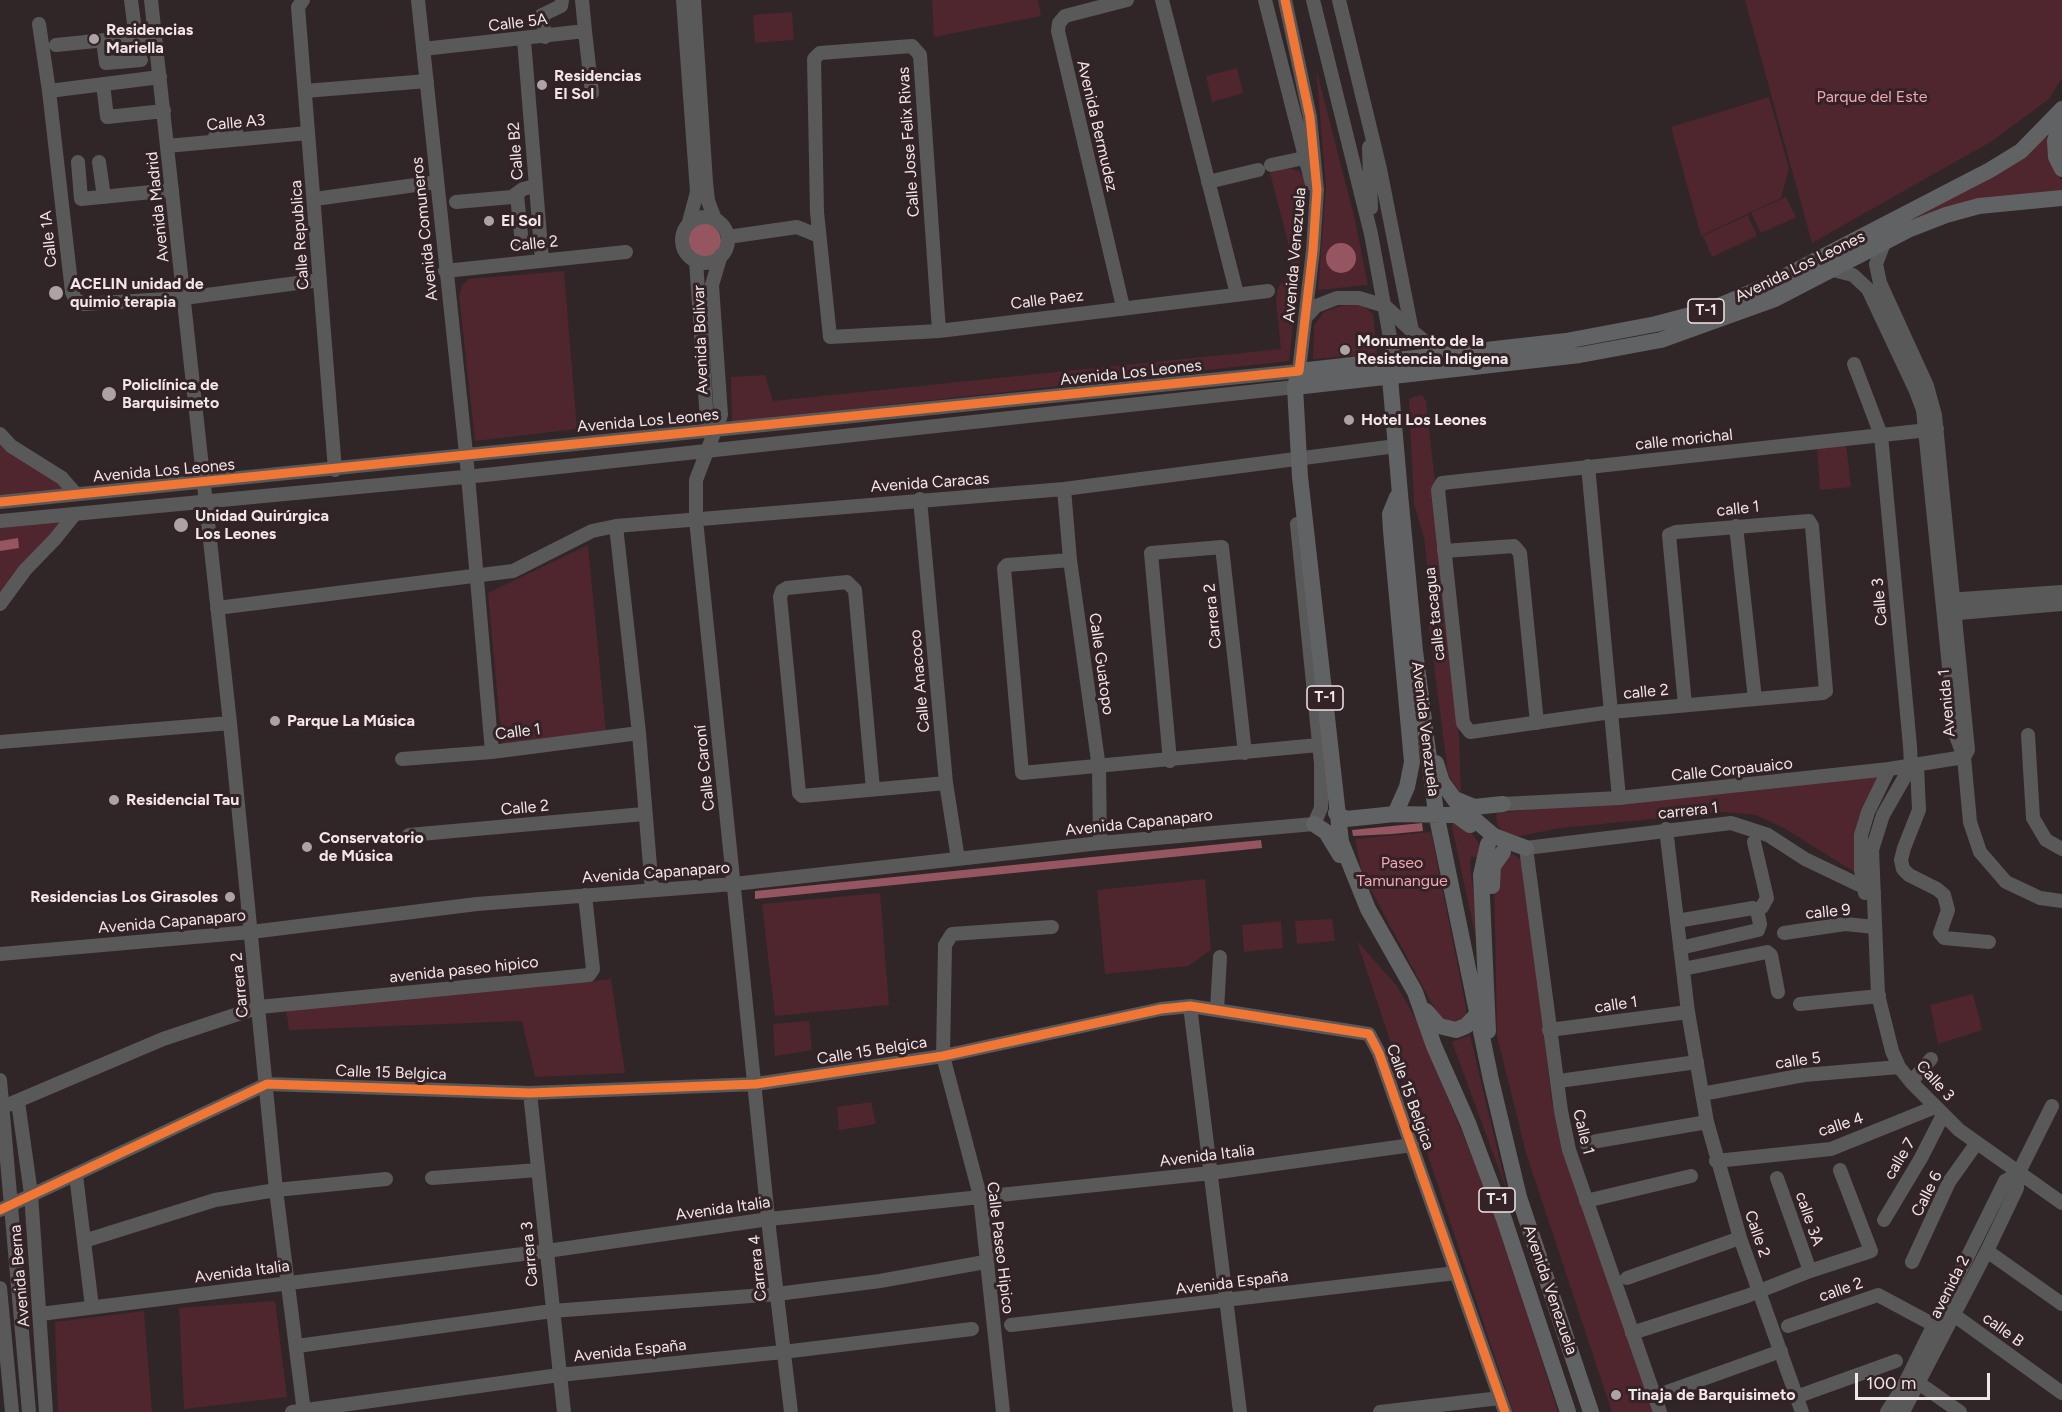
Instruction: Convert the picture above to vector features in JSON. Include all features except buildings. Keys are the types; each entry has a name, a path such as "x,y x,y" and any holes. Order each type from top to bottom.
{"main road":[{"name":"Avenida Los Leones","path":"1297,379 1394,359 1566,341 1656,324 1709,310 1768,285 1990,170 2021,151 2062,109"},
{"path":"2062,117 2055,141 2056,157 2062,169"},
{"name":"Avenida Los Leones","path":"1297,379 1390,378 1580,355 1661,340 1776,300 1884,243 1946,215 1979,206 2062,198"},
{"name":"Avenida Venezuela","path":"1394,359 1390,378 1400,494 1415,651 1436,813 1484,1001 1491,1080 1519,1197 1591,1412"},
{"name":"Avenida Venezuela","path":"1297,379 1298,457 1341,842 1353,878 1416,992 1434,1046 1468,1123 1504,1219 1568,1412"},
{"path":"1395,814 1407,788 1412,762 1390,514 1400,494"},
{"path":"1415,651 1436,766 1442,782 1453,797 1494,836 1526,848"},
{"path":"1453,797 1462,804 1474,807 1503,804"},
{"path":"1336,813 1346,819 1436,813 1462,817 1488,844 1503,852"},
{"path":"1314,824 1326,832 1353,878"},
{"path":"1484,1001 1481,875 1482,861 1488,844"},
{"path":"1416,992 1431,1020 1446,1029 1466,1026 1484,1001 1492,934 1491,876 1495,860 1503,852 1526,848"}],"street":[{"path":"103,40 106,63 136,61 131,38 131,0"},
{"name":"Avenida Madrid","path":"151,0 203,483"},
{"name":"Calle Republica","path":"303,0 298,7 315,199 334,470"},
{"name":"Avenida Comuneros","path":"418,0 466,453 492,752"},
{"path":"545,37 542,15 561,6 562,0"},
{"path":"582,0 592,93"},
{"name":"Avenida Bolivar","path":"683,0 697,192 689,222 682,234 683,247 696,261 707,421 713,430 721,415 712,285 728,237"},
{"path":"694,0 706,182 708,201 715,219"},
{"name":"Avenida Bermudez","path":"1123,307 1058,31 1059,24 1065,16 1127,0"},
{"path":"1162,0 1237,294"},
{"name":"Avenida Venezuela","path":"1265,0 1310,181 1317,190"},
{"name":"Avenida Venezuela","path":"1285,0 1310,117 1317,190 1297,379"},
{"name":"Avenida Venezuela","path":"1312,0 1371,234 1394,359"},
{"path":"1339,0 1380,169 1412,331"},
{"name":"Calle 1A","path":"39,24 72,292 75,299 82,304 184,298 320,280"},
{"name":"Calle 5A","path":"423,49 524,40 585,31"},
{"path":"56,45 156,35"},
{"name":"Calle B2","path":"524,40 542,260"},
{"name":"Calle Jose Felix Rivas","path":"830,337 817,212 816,56 912,46 920,55 939,331"},
{"path":"49,91 160,77"},
{"path":"305,92 426,81"},
{"path":"103,84 107,117 164,111"},
{"path":"1368,121 1371,234"},
{"name":"Calle A3","path":"167,146 308,133"},
{"path":"1208,182 1304,158"},
{"path":"78,162 81,199 172,190"},
{"path":"99,162 104,197"},
{"path":"315,199 437,182"},
{"path":"456,202 517,195 523,189 535,186"},
{"path":"517,195 522,244"},
{"path":"689,222 704,216 715,219 722,224 728,237 797,227 817,212"},
{"path":"797,227 819,236"},
{"name":"Avenida 1","path":"1884,243 1876,264 1880,283 1927,386 1949,607 1968,750 1964,757"},
{"name":"Calle 2","path":"445,271 626,252"},
{"name":"Avenida Bolivar","path":"696,261 710,262 722,255"},
{"name":"Avenida 1","path":"1833,270 1853,275 1868,289 1916,391 1931,430"},
{"name":"Calle Paez","path":"830,337 939,331 1268,291"},
{"path":"1305,318 1316,306 1336,298 1359,298 1385,306 1441,355"},
{"name":"Calle 3","path":"1854,364 1881,435 1914,766 1918,810 1904,848 1901,860 1903,869 1908,876 1937,889 1944,895 1948,910 1940,933 1944,938 1989,942"},
{"name":"Avenida Los Leones","path":"0,502 334,470 466,453 1297,379"},
{"name":"Avenida Los Leones","path":"0,520 467,476 707,450 1297,379"},
{"name":"Calle Caroní","path":"713,430 696,480 696,519 756,1084"},
{"name":"calle morichal","path":"1438,490 1442,483 1451,480 1931,430"},
{"path":"0,434 11,446 63,478 76,494"},
{"name":"Avenida Caracas","path":"217,608 476,578 513,571 592,531 616,526 920,499 1064,489 1396,446"},
{"path":"1588,466 1619,798"},
{"path":"1300,477 1294,494 1318,745 1321,808 1314,824"},
{"name":"Carrera 2","path":"203,483 230,723 276,1190 297,1346 300,1411"},
{"name":"Calle Guatopo","path":"1064,489 1070,560 1099,768 1100,843"},
{"name":"calle tacagua","path":"1438,490 1463,723 1470,732"},
{"name":"Calle Anacoco","path":"920,499 946,783 958,859"},
{"path":"0,604 25,570 75,514"},
{"name":"calle 1","path":"1685,705 1669,535 1676,532 1804,519 1809,520 1812,526 1826,691"},
{"path":"616,526 639,733 652,890"},
{"path":"1736,526 1755,699"},
{"path":"1444,551 1514,546 1520,553 1537,723"},
{"name":"Carrera 2","path":"1170,760 1151,553 1222,547 1245,753"},
{"path":"1070,560 1007,565 1004,568 1022,773 1099,768 1318,745"},
{"path":"873,789 855,590 847,582 787,588 782,591 780,597 797,789 802,796 946,783"},
{"path":"1949,607 2062,592"},
{"path":"1949,607 2062,604"},
{"name":"calle 2","path":"1470,732 1611,712 1826,691"},
{"path":"0,742 230,723"},
{"name":"Calle 1","path":"402,759 492,752 639,733"},
{"path":"2028,735 2033,818 2046,840 2062,849"},
{"path":"1964,757 1970,822 1980,852 2006,882 2040,898 2062,901"},
{"name":"Calle Corpauaico","path":"1503,804 1619,798 1889,770 1964,757"},
{"path":"1868,890 1875,835 1883,815 1914,766"},
{"path":"1868,890 1860,856 1863,824 1889,770"},
{"name":"Calle 2","path":"410,835 644,814"},
{"name":"carrera 1","path":"1526,848 1731,823 1768,835 1805,858 1868,890"},
{"name":"Avenida Capanaparo","path":"0,954 251,932 371,915 734,884 1100,843 1314,824"},
{"name":"Calle 2","path":"1666,830 1688,1012 1716,1161 1740,1238 1802,1412"},
{"path":"1677,921 1748,908 1757,910 1762,907 1767,898 1754,842"},
{"name":"Calle 1","path":"1526,848 1549,1030 1569,1150 1660,1412"},
{"name":"Calle 3","path":"1868,890 1875,927 1879,996 1892,1051 1899,1067 1939,1111 1976,1144 2062,1203"},
{"name":"avenida paseo hipico","path":"259,1007 589,975 593,969 585,895"},
{"path":"1680,948 1758,930 1760,924 1757,910"},
{"name":"calle 9","path":"1784,933 1845,924 1875,927"},
{"name":"Calle Paseo Hipico","path":"1003,1412 985,1262 980,1196 943,1056 947,939 952,934 1053,927"},
{"path":"1683,969 1767,952 1771,956 1778,992"},
{"path":"1217,1010 1220,957"},
{"path":"1800,1004 1879,996"},
{"path":"1190,1006 1240,1412"},
{"name":"Calle 15 Belgica","path":"6,1207 267,1084 530,1093 756,1084 943,1056 1161,1009 1190,1006 1369,1034 1379,1053 1505,1412"},
{"path":"3,1107 163,1039 259,1007"},
{"name":"calle 1","path":"1549,1030 1688,1012"},
{"path":"1911,1082 1931,1059"},
{"path":"1566,1080 1697,1062"},
{"name":"calle 5","path":"1702,1094 1804,1075 1899,1067"},
{"path":"0,1080 6,1207 29,1412"},
{"name":"Carrera 4","path":"756,1084 790,1412"},
{"name":"Carrera 3","path":"530,1093 558,1375 564,1412"},
{"name":"Avenida Berna","path":"18,1102 31,1194 46,1412"},
{"path":"1887,1412 1903,1387 2006,1181 2018,1174 2052,1106"},
{"name":"calle 4","path":"1716,1161 1831,1149 1939,1111"},
{"name":"calle 7","path":"1884,1220 1921,1158 1939,1111"},
{"name":"Calle 1","path":"1586,1143 1707,1122"},
{"name":"Calle 6","path":"1912,1262 1949,1182 1976,1144"},
{"name":"Avenida Italia","path":"40,1314 547,1251 769,1219 1211,1173 1412,1145"},
{"path":"432,1178 538,1170"},
{"path":"1632,1333 1760,1292 1810,1271 1871,1251 1840,1170"},
{"name":"avenida 2","path":"1903,1412 1920,1384 1987,1251 2017,1188 2018,1174"},
{"path":"76,1175 92,1307"},
{"path":"1586,1200 1691,1176"},
{"name":"calle 3A","path":"1777,1178 1810,1271"},
{"path":"84,1241 215,1200 276,1190 386,1179"},
{"path":"1627,1278 1740,1238"},
{"path":"1987,1251 2062,1304"},
{"path":"297,1346 552,1311 777,1294 880,1281 985,1262"},
{"name":"Avenida España","path":"1011,1325 1456,1273"},
{"path":"0,1287 4,1377 12,1412"},
{"name":"calle 2","path":"1788,1326 1878,1295 1934,1325"},
{"name":"calle B","path":"1954,1315 2062,1393"},
{"name":"Avenida España","path":"300,1411 558,1375 783,1353 972,1329"},
{"path":"1664,1393 1781,1352"},
{"path":"1796,1397 1896,1361"},
{"path":"1920,1384 1960,1412"},
{"path":"1380,1412 1500,1398"}],"green space":[{"path":"932,0 1038,0 1041,16 934,37"},
{"name":"Parque del Este","path":"1745,0 2062,0 2062,78 2049,99 1992,141 1812,243"},
{"path":"792,12 794,40 755,43 753,15"},
{"path":"1237,68 1243,93 1212,102 1206,76"},
{"path":"1316,68 1355,220 1368,285 1318,290 1326,186"},
{"path":"1769,97 1789,168 1781,198 1701,236 1671,127"},
{"path":"2048,135 2053,167 2062,181 2062,192 1899,228"},
{"path":"1287,168 1299,171 1308,185 1289,361 732,422 731,377 765,375 773,401 1281,349 1276,300 1278,287 1290,275 1292,258 1270,173"},
{"path":"1786,197 1796,217 1761,233 1751,213"},
{"path":"1748,215 1757,236 1712,257 1703,236"},
{"path":"564,271 577,429 475,441 459,296 462,285 469,279"},
{"path":"1361,304 1373,314 1377,354 1313,359 1314,326 1324,312 1341,306"},
{"path":"1419,395 1423,396 1426,401 1457,682 1461,794 1448,774 1429,627 1431,599 1424,537 1414,504 1409,399"},
{"path":"0,443 67,489 0,497"},
{"path":"1846,445 1851,487 1820,490 1817,449"},
{"path":"65,521 11,577 0,595 0,527"},
{"path":"588,545 606,733 502,745 488,593"},
{"path":"1879,773 1856,873 1784,828 1756,815 1723,812 1561,828 1519,836 1506,834 1498,826 1496,819 1497,813"},
{"path":"1463,822 1481,846 1477,857 1471,857 1470,863 1481,962 1452,827 1453,823"},
{"name":"Paseo Tamunangue","path":"1431,832 1466,1007 1466,1016 1460,1025 1440,1019 1362,873 1355,839"},
{"path":"1513,854 1524,863 1552,1103 1655,1412 1612,1412 1526,1153 1497,1036 1494,875 1506,855"},
{"path":"1205,879 1211,950 1188,966 1105,974 1097,890"},
{"path":"880,893 889,1005 775,1016 762,904"},
{"path":"1332,919 1335,941 1297,944 1295,921"},
{"path":"1281,921 1283,948 1244,952 1242,925"},
{"path":"1357,941 1397,986 1416,1020 1496,1215 1558,1412 1513,1412"},
{"path":"611,979 625,1073 535,1077 522,1021 289,1030 286,1009"},
{"path":"1973,994 1982,1030 1938,1044 1930,1005"},
{"path":"809,1021 812,1050 775,1056 773,1024"},
{"path":"1470,1035 1507,1191 1452,1042"},
{"path":"871,1102 876,1124 839,1130 837,1107"},
{"path":"275,1301 287,1397 184,1409 179,1308"},
{"path":"144,1311 152,1412 58,1412 55,1322"}],"shaded area":[{"path":"703,223 715,229 721,241 715,253 703,259 691,253 685,241 691,229"},
{"path":"1341,243 1352,247 1356,258 1352,269 1341,273 1330,269 1326,258 1330,247"},
{"path":"18,538 19,548 0,551 0,541"},
{"path":"1422,823 1423,831 1353,836 1352,830"},
{"path":"1261,840 1262,848 755,899 755,891"}],"cycle path":[{"path":"0,502 1299,371 1313,250 1317,190 1310,117 1285,0"},
{"path":"0,1210 267,1084 530,1093 756,1084 943,1056 1161,1009 1190,1006 1369,1034 1379,1053 1505,1412"}],"place":[{"name":"Residencias Mariella","path":"94,39"},
{"name":"Residencias El Sol","path":"542,85"},
{"name":"El Sol","path":"489,221"},
{"name":"ACELIN unidad de quimio terapia","path":"56,293"},
{"name":"Monumento de la Resistencia Indigena","path":"1345,350"},
{"name":"Policlínica de Barquisimeto","path":"109,394"},
{"name":"Hotel Los Leones","path":"1349,420"},
{"name":"Unidad Quirúrgica Los Leones","path":"181,525"},
{"name":"Parque La Música","path":"275,721"},
{"name":"Residencial Tau","path":"114,800"},
{"name":"Conservatorio de Música","path":"307,847"},
{"name":"Residencias Los Girasoles","path":"230,897"},
{"name":"Tinaja de Barquisimeto","path":"1616,1395"}]}
